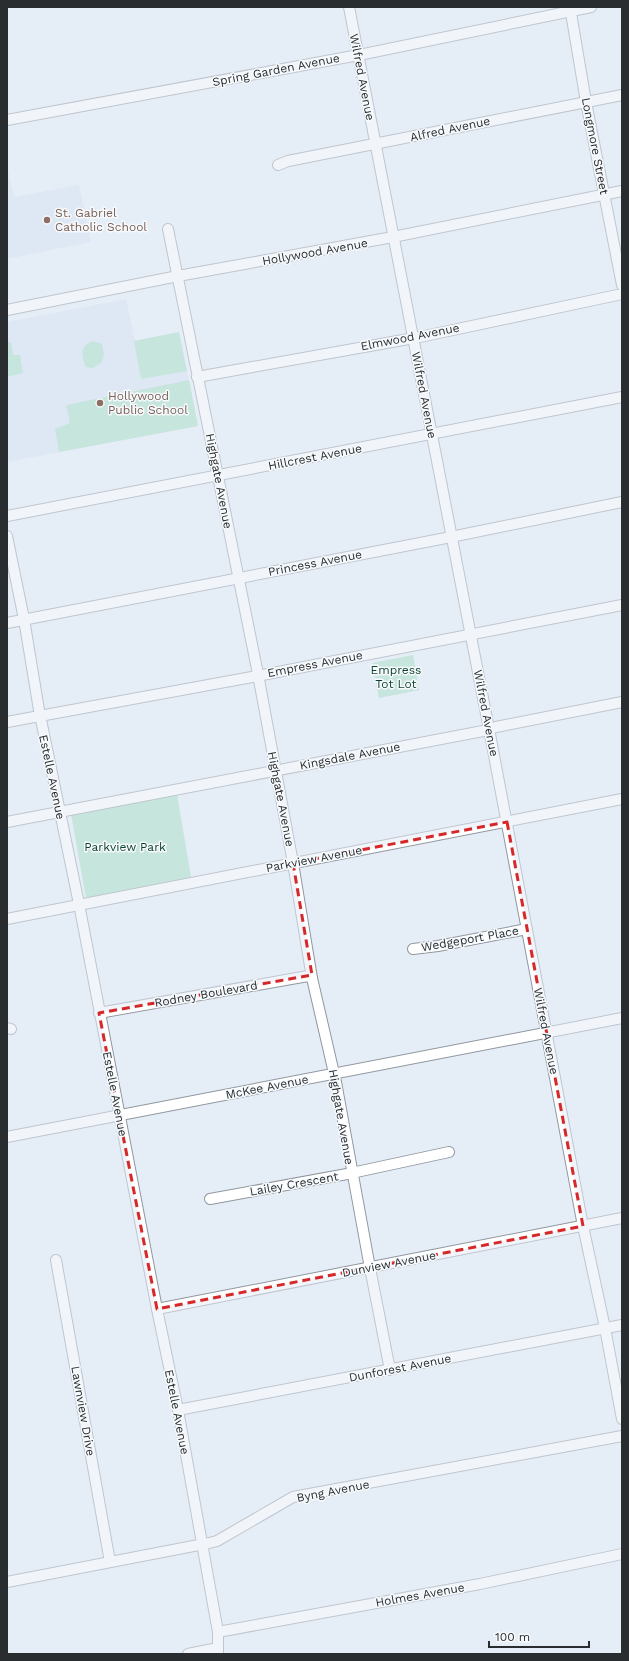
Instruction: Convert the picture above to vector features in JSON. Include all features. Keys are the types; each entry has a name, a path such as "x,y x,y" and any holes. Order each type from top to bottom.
{"street":[{"name":"Wilfred Avenue","path":"349,7 357,55 507,822 583,1226 605,1328 622,1420"},
{"name":"Spring Garden Avenue","path":"7,118 357,55 571,9 590,7"},
{"name":"Longmore Street","path":"571,9 586,102 622,284"},
{"name":"Alfred Avenue","path":"278,165 288,161 622,95"},
{"name":"Hollywood Avenue","path":"7,310 178,276 393,238 622,191"},
{"name":"Highgate Avenue","path":"168,230 197,377 219,475 293,863 312,978 334,1074 390,1370"},
{"name":"Elmwood Avenue","path":"197,377 412,338 622,294"},
{"name":"Hillcrest Avenue","path":"7,516 622,397"},
{"name":"Princess Avenue","path":"7,623 452,537 622,502"},
{"name":"Estelle Avenue","path":"7,536 24,619 40,716 79,904 119,1115 178,1410 218,1632 218,1651"},
{"name":"Empress Avenue","path":"7,722 258,676 622,604"},
{"name":"Kingsdale Avenue","path":"7,822 622,702"},
{"name":"Parkview Avenue","path":"7,919 622,799"},
{"name":"Wedgeport Place","path":"413,949 438,946 527,929"},
{"name":"Rodney Boulevard","path":"100,1013 308,976 312,978"},
{"name":"McKee Avenue","path":"7,1137 622,1018"},
{"name":"Lailey Crescent","path":"210,1199 352,1173 449,1152"},
{"name":"Dunview Avenue","path":"157,1309 622,1218"},
{"name":"Lawnview Drive","path":"56,1260 110,1562"},
{"name":"Dunforest Avenue","path":"178,1410 622,1325"},
{"name":"Byng Avenue","path":"7,1582 217,1541 293,1498 622,1436"},
{"name":"Holmes Avenue","path":"218,1632 472,1585 622,1554"},
{"path":"188,1654 218,1651"}],"highlighted area":[{"path":"507,822 583,1226 157,1309 99,1013 312,975 293,863"}],"shaded area":[{"name":"St. Gabriel Catholic School","path":"7,166 14,197 79,185 91,242 7,259"},
{"name":"Hollywood Public School","path":"126,299 135,341 179,332 198,426 7,462 7,322"}],"green space":[{"path":"179,332 187,371 141,379 134,341"},
{"path":"93,341 102,344 104,354 102,362 93,368 86,367 82,352 88,343"},
{"path":"7,342 11,342 13,355 20,355 23,373 7,377"},
{"path":"189,380 198,426 59,452 55,429 70,423 66,405"},
{"name":"Empress Tot Lot","path":"413,655 419,690 379,698 372,663"},
{"name":"Parkview Park","path":"177,794 191,877 86,898 71,814"}],"place":[{"name":"St. Gabriel Catholic School","path":"47,220"},
{"name":"Hollywood Public School","path":"100,403"}]}
